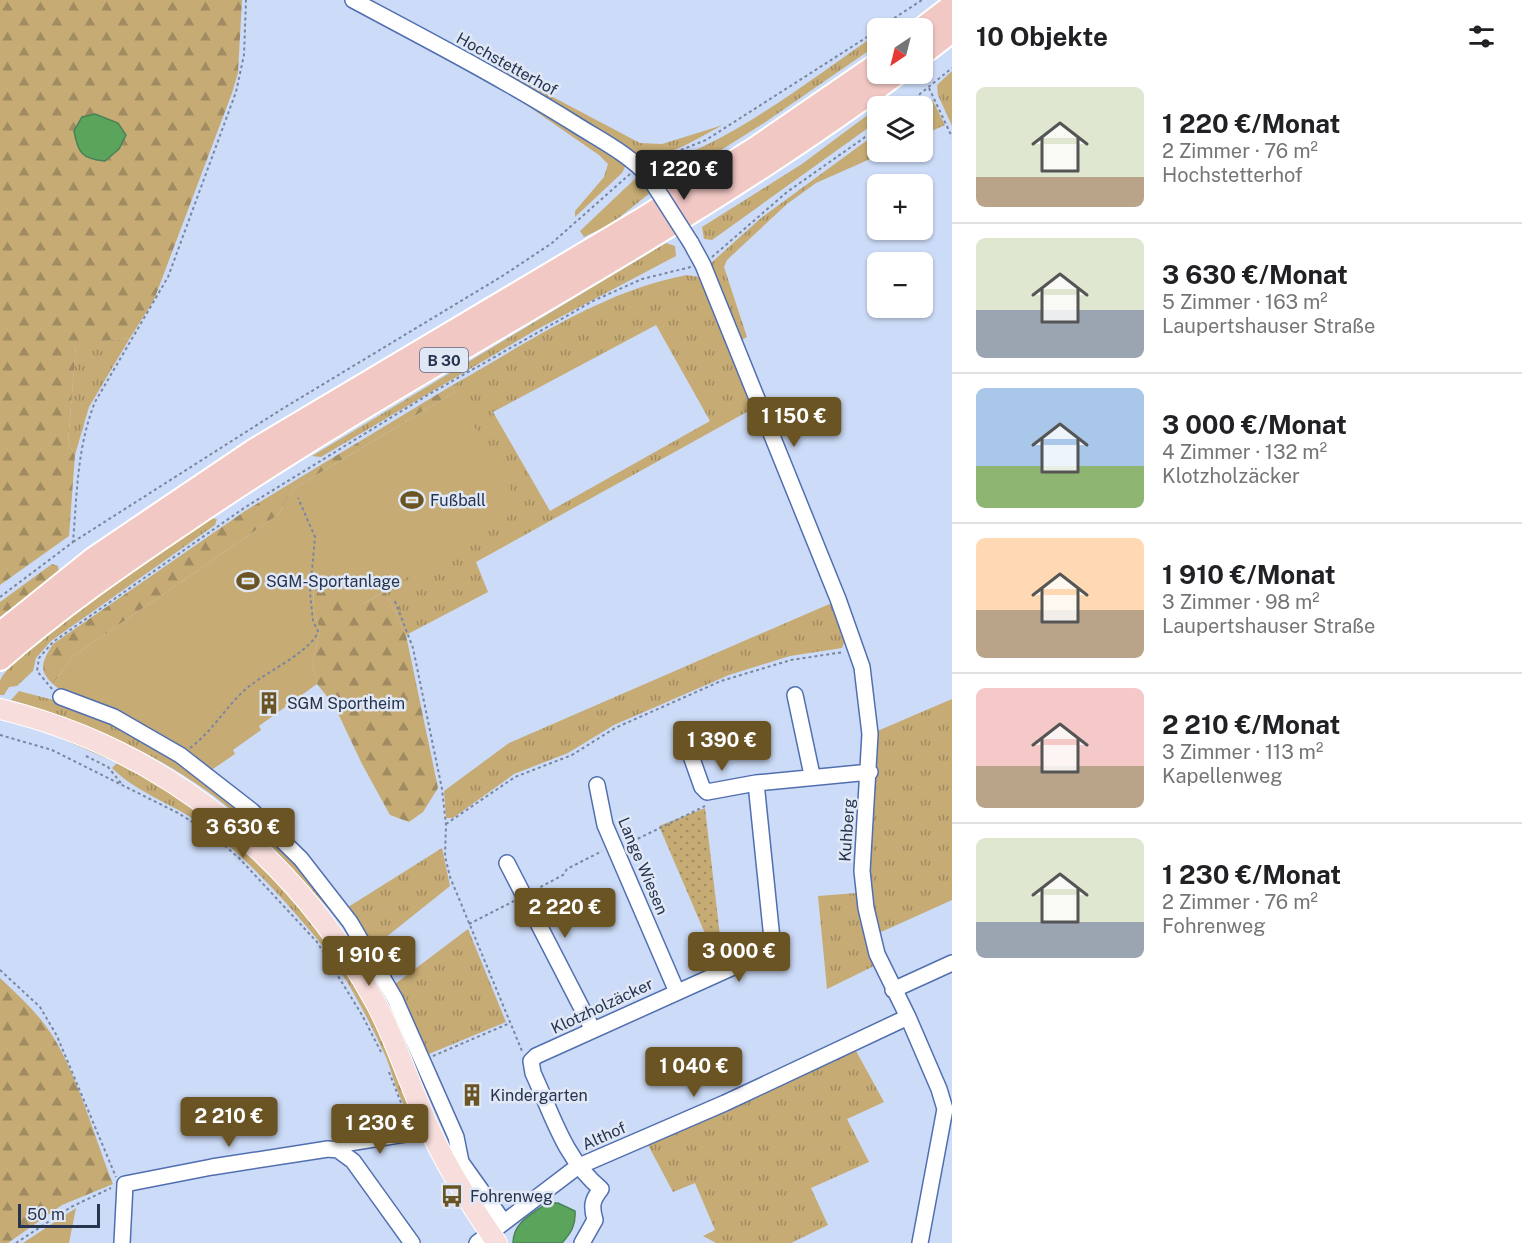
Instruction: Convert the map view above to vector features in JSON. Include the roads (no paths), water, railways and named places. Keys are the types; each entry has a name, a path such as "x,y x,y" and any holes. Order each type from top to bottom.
{"highway":[{"path":"933,21 952,6"},
{"path":"933,46 952,31"},
{"name":"B 30","path":"0,634 93,559 253,451 660,208 756,148 867,72"},
{"name":"B 30","path":"0,659 105,575 262,468 767,164 882,84"}],"main road":[{"path":"0,709 60,726 140,762 224,817 255,845 315,908 353,963 391,1035 420,1132 450,1170 492,1235"}],"street":[{"name":"Hochstetterhof","path":"353,0 526,93 644,172"},
{"name":"Kuhberg","path":"644,172 703,265 862,668 869,725 870,772 862,871 866,908 877,954 893,990 946,1086 945,1108 920,1243"},
{"path":"795,695 812,776"},
{"path":"61,697 114,717 180,756 252,811 308,868 350,922 395,999 456,1137 461,1162 492,1235"},
{"path":"691,756 702,787 708,792 812,776 870,772"},
{"name":"Klotzholzäcker","path":"577,1167 568,1154 533,1073 531,1061 536,1056 755,958 771,943 772,931 756,783"},
{"name":"Lange Wiesen","path":"597,785 605,825 677,992"},
{"path":"507,863 593,1030"},
{"path":"893,990 952,963"},
{"name":"Althof","path":"492,1235 577,1167 725,1103 908,1017"},
{"path":"122,1243 125,1184 212,1167 338,1150 349,1143 420,1132"},
{"path":"338,1150 353,1161 412,1243"},
{"path":"577,1167 601,1189 593,1199 592,1208 595,1220 582,1243"}],"place":[{"name":"Fußball","path":"412,500"},
{"name":"SGM-Sportanlage","path":"248,581"},
{"name":"SGM Sportheim","path":"269,703"},
{"name":"Kindergarten","path":"472,1095"},
{"name":"Fohrenweg","path":"452,1196"}]}
